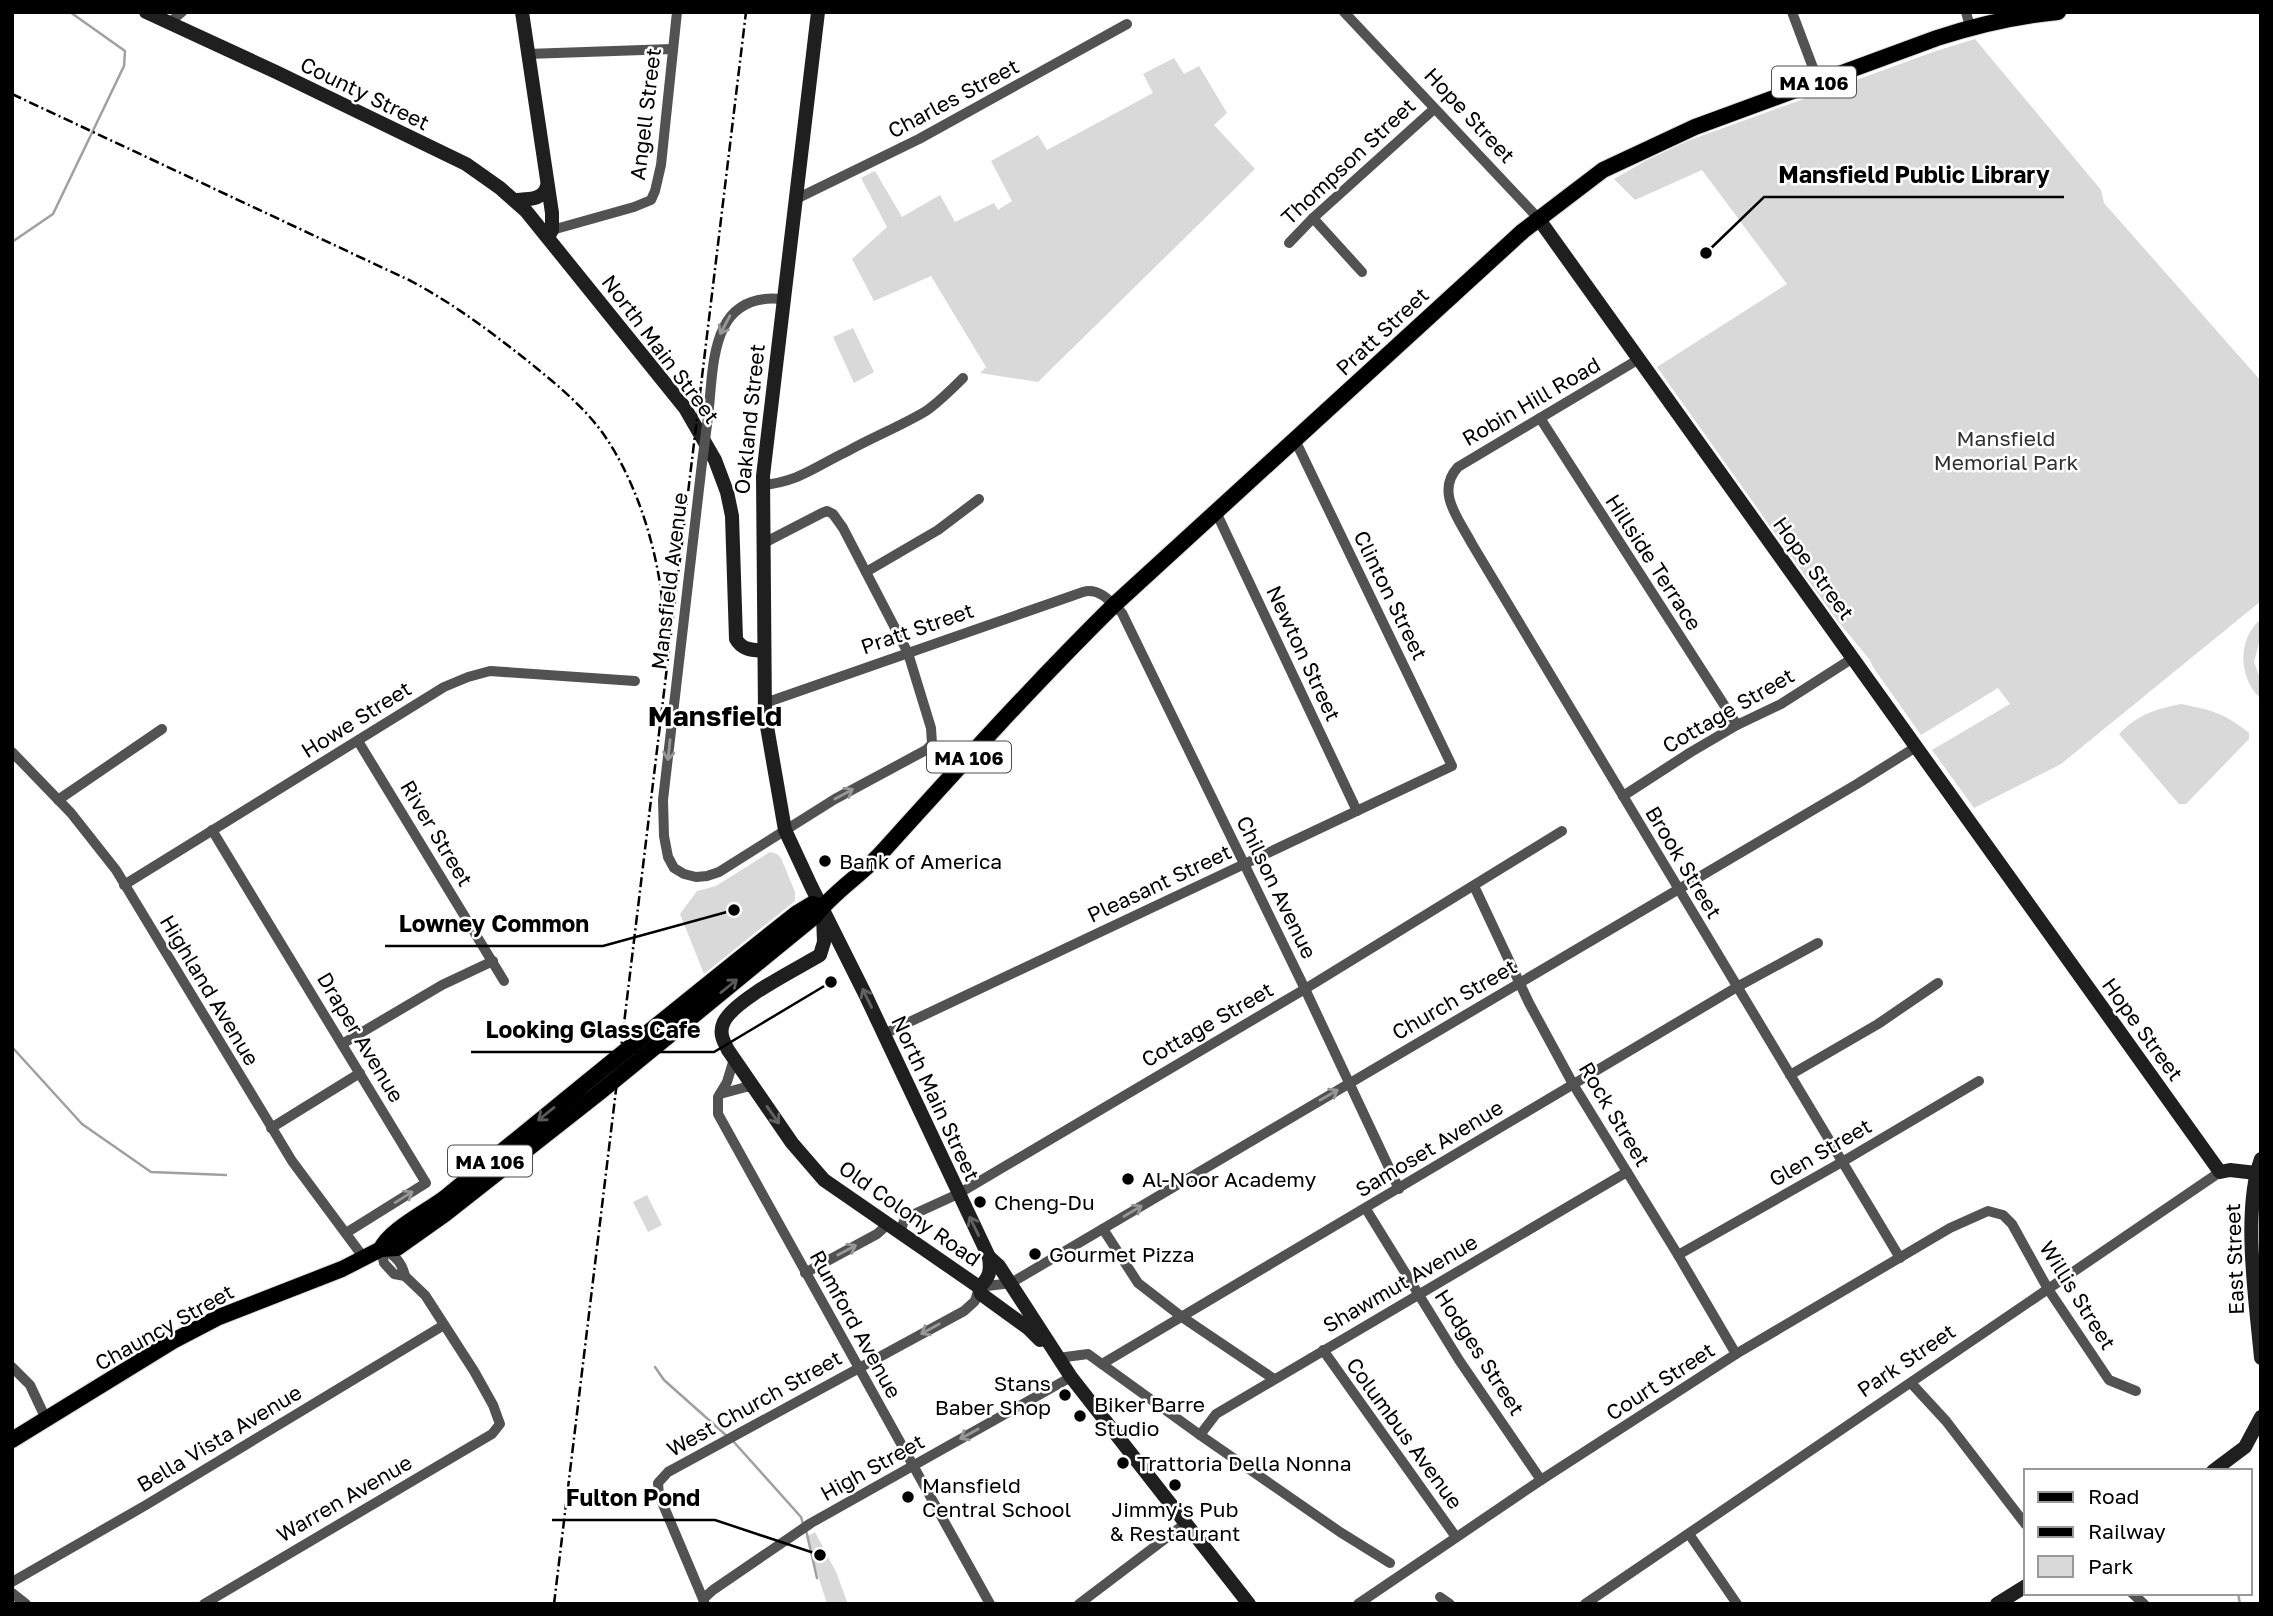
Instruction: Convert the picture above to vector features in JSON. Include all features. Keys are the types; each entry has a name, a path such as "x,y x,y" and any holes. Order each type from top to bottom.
{"main road":[{"name":"County Street","path":"146,12 466,164 514,200 550,234"},
{"path":"522,12 547,186 550,234"},
{"name":"Oakland Street","path":"785,830 765,703 762,485 818,12"},
{"name":"Pratt Street","path":"1114,605 1538,218 1603,170 1695,127 1968,20 2058,12"},
{"path":"514,200 539,197 547,186"},
{"name":"Hope Street","path":"1538,218 2220,1172"},
{"name":"North Main Street","path":"550,234 685,408 715,460 727,492 732,516 736,639 746,648 764,651"},
{"name":"Chauncy Street","path":"12,1440 173,1341 219,1317 342,1269 381,1249 387,1237 443,1199 786,922 812,904 822,907 869,867 1059,659 1114,605"},
{"name":"North Main Street","path":"785,830 989,1257 1011,1283 1071,1377 1249,1604"},
{"path":"822,907 824,942 820,955 839,957 854,974"},
{"name":"Old Colony Road","path":"820,955 761,989 729,1014 723,1023 722,1037 734,1059 808,1163 824,1180 979,1287 981,1294 1028,1328 1058,1358"},
{"path":"2220,1172 2258,1166"},
{"name":"East Street","path":"2258,1166 2252,1196 2253,1254 2261,1358"},
{"path":"979,1287 986,1282 989,1274 989,1257"},
{"path":"2216,1469 2256,1441 2261,1417"},
{"path":"1997,1604 2024,1587"}],"street":[{"path":"169,23 182,12"},
{"name":"Angell Street","path":"550,234 645,203 654,196 661,165 677,12"},
{"name":"Hope Street","path":"1344,12 1538,218"},
{"path":"1792,12 1818,81"},
{"name":"Charles Street","path":"794,200 919,139 1128,24"},
{"path":"527,54 672,49"},
{"name":"Thompson Street","path":"1289,243 1312,218 1434,108"},
{"path":"1312,218 1362,272"},
{"name":"Mansfield Avenue","path":"782,299 762,298 738,309 725,322 717,344 663,800 665,848 667,858 674,868 696,877 719,872 835,799 926,750 932,744 931,728 908,653"},
{"name":"Robin Hill Road","path":"1448,481 1458,467 1639,359"},
{"path":"762,485 783,483 801,476 907,421 939,401 963,378"},
{"name":"Hillside Terrace","path":"1540,418 1738,725"},
{"name":"Clinton Street","path":"1295,440 1452,766"},
{"name":"Brook Street","path":"1448,481 1449,499 1472,544 1900,1258"},
{"path":"866,572 922,540 979,499"},
{"path":"762,544 830,511 843,528 908,653"},
{"name":"Newton Street","path":"1216,512 1357,811"},
{"name":"Pratt Street","path":"765,703 1088,590 1100,593 1114,605"},
{"name":"Chilson Avenue","path":"1114,605 1122,613 1399,1189"},
{"name":"Cottage Street","path":"1623,796 1738,725 1781,704 1853,658"},
{"name":"Howe Street","path":"124,885 444,687 468,677 490,671 635,681"},
{"path":"58,800 162,729"},
{"name":"River Street","path":"358,741 504,981"},
{"name":"Church Street","path":"1011,1283 1916,747"},
{"name":"Highland Avenue","path":"12,752 92,837 116,870 271,1128 310,1187 365,1258"},
{"name":"Pleasant Street","path":"884,1034 1452,766"},
{"name":"Draper Avenue","path":"212,830 426,1183 346,1233"},
{"name":"Cottage Street","path":"805,1273 877,1234 894,1228 912,1215 958,1194 1305,989 1562,831"},
{"name":"Rock Street","path":"1474,886 1529,1003 1573,1084 1736,1354"},
{"name":"Samoset Avenue","path":"1102,1364 1737,987 1818,943"},
{"path":"342,1044 442,985 492,961"},
{"path":"1790,1075 1878,1024 1938,983"},
{"path":"720,1094 734,1059"},
{"path":"271,1128 360,1073"},
{"name":"Glen Street","path":"1678,1255 1979,1081"},
{"path":"720,1094 753,1087"},
{"name":"Rumford Avenue","path":"720,1094 719,1114 990,1604"},
{"name":"Shawmut Avenue","path":"1200,1435 1216,1414 1628,1172"},
{"name":"Park Street","path":"1585,1604 2220,1172"},
{"name":"Hodges Street","path":"1366,1209 1459,1360 1541,1480"},
{"name":"Court Street","path":"1358,1604 1541,1480 1736,1354 1950,1228 1988,1211 1995,1211"},
{"name":"Willis Street","path":"1995,1211 2012,1224 2076,1334 2109,1380 2136,1391"},
{"path":"1103,1229 1138,1283 1182,1317 1274,1379"},
{"path":"381,1249 395,1256 405,1276 425,1295 444,1325"},
{"path":"979,1287 1011,1283"},
{"name":"West Church Street","path":"704,1601 659,1495 658,1483 668,1472 964,1311 975,1301 979,1287"},
{"name":"Warren Avenue","path":"204,1604 492,1434 499,1423 493,1405 444,1325"},
{"name":"Bella Vista Avenue","path":"12,1582 146,1505 444,1325"},
{"name":"Columbus Avenue","path":"1323,1350 1456,1537"},
{"path":"1058,1358 1088,1354 1340,1532 1390,1563"},
{"path":"12,1367 30,1385 46,1419"},
{"name":"High Street","path":"704,1601 799,1530 1071,1377"},
{"path":"1911,1383 1946,1421 2024,1522"},
{"path":"1079,1604 1186,1523"},
{"path":"1689,1534 1737,1604"},
{"path":"12,1592 26,1604"},
{"path":"1440,1597 1450,1604"}],"green space":[{"name":"Mansfield Memorial Park","path":"1975,39 2101,190 2104,203 2261,381 2261,601 2061,764 1974,808 1932,750 2010,704 1998,688 1921,735 1870,660 1836,619 1657,367 1787,284 1702,170 1635,200 1614,179 1690,140"},
{"path":"1174,58 1184,74 1199,66 1227,113 1214,125 1255,169 1038,382 980,373 986,367 931,276 874,301 852,259 887,227 861,178 875,171 902,217 940,195 955,222 994,203 998,210 1012,201 991,161 1038,135 1047,150 1153,93 1143,74"},
{"path":"853,328 874,372 854,383 833,337"},
{"path":"2261,619 2261,635 2254,662 2261,681 2261,699 2248,680 2243,659 2248,637"},
{"path":"2181,704 2217,713 2249,733 2249,739 2186,804 2179,804 2119,734 2147,714"},
{"path":"770,852 781,858 795,892 795,901 704,974 680,914 697,891 716,886"},
{"path":"647,1195 662,1225 648,1232 633,1202"},
{"path":"815,1532 836,1572 848,1604 827,1604 806,1537"}],"waterway":[{"path":"12,242 53,214 124,66 125,51 70,12"},
{"path":"12,1047 82,1124 151,1172 226,1175"},
{"path":"655,1367 664,1380 728,1437"},
{"path":"733,1441 801,1517 803,1524"},
{"path":"806,1530 817,1578"},
{"path":"2238,1595 2240,1604"}],"railway":[{"path":"554,1604 746,12"},
{"path":"12,94 411,281 472,319 549,378 602,432 628,477 654,555 660,582 664,633"}],"place":[{"name":"Mansfield Public Library","path":"1706,253"},
{"name":"Bank of America","path":"825,861"},
{"name":"Lowney Common","path":"734,910"},
{"name":"Looking Glass Cafe","path":"831,982"},
{"name":"Al-Noor Academy","path":"1128,1179"},
{"name":"Cheng-Du","path":"980,1202"},
{"name":"Gourmet Pizza","path":"1035,1254"},
{"name":"Stans Baber Shop","path":"1065,1395"},
{"name":"Biker Barre Studio","path":"1080,1416"},
{"name":"Trattoria Della Nonna","path":"1123,1463"},
{"name":"Jimmy's Pub & Restaurant","path":"1175,1485"},
{"name":"Mansfield Central School","path":"908,1497"},
{"name":"Fulton Pond","path":"820,1555"}],"district":[{"name":"Mansfield","path":"715,715"}]}
